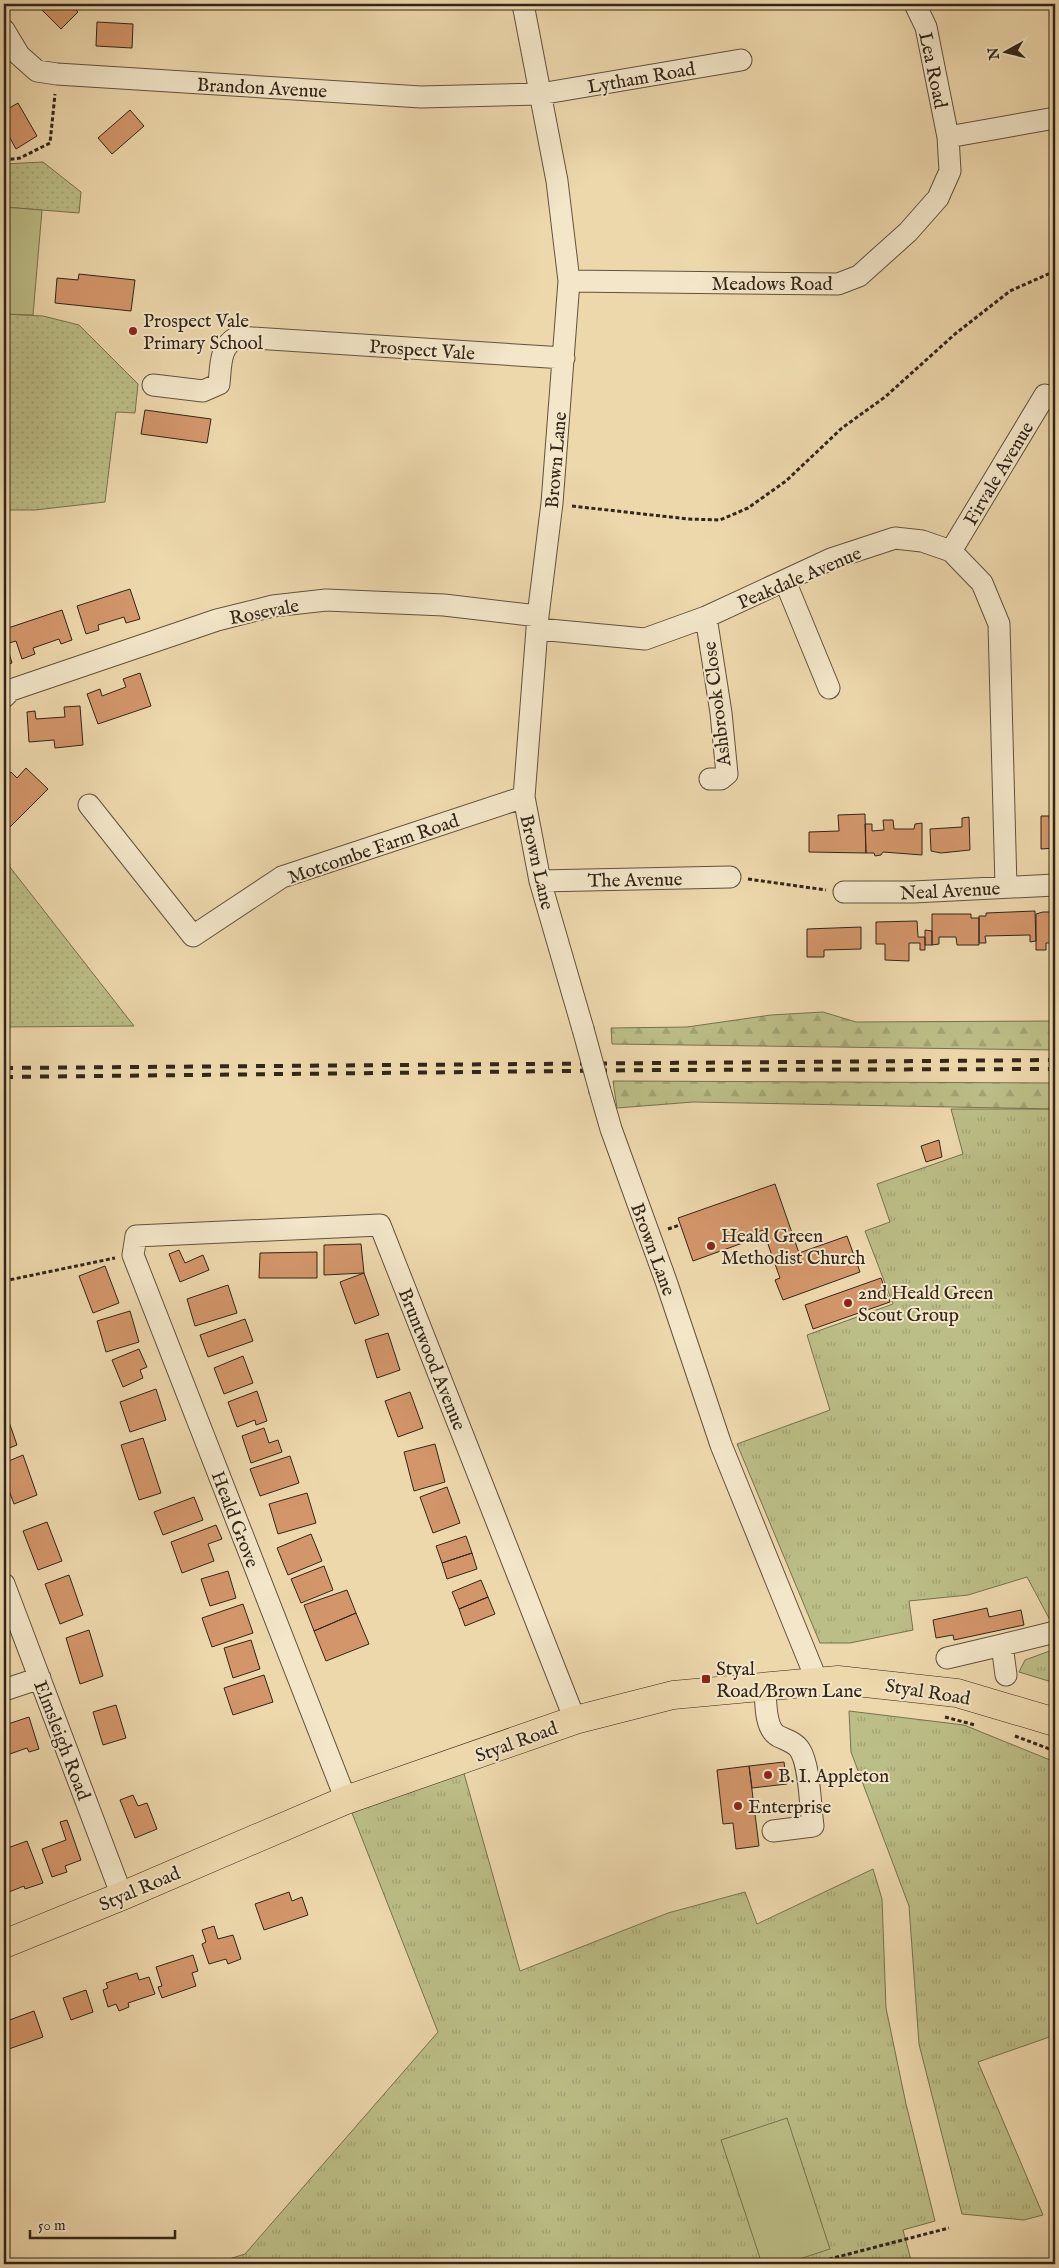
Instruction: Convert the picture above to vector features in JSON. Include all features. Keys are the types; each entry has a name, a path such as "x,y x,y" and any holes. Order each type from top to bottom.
{"main road":[{"name":"Styal Road","path":"4,1944 122,1896 346,1800 575,1720 673,1695 817,1680 888,1684 957,1693 1055,1722"}],"street":[{"name":"Brown Lane","path":"523,4 557,181 569,281 552,503 538,623 524,797 540,881 611,1129 666,1281 721,1445 817,1680"},
{"name":"Lea Road","path":"915,4 926,27 948,138"},
{"name":"Brandon Avenue","path":"4,30 19,55 36,71 57,74 421,97 540,94"},
{"name":"Lytham Road","path":"540,94 741,60"},
{"path":"948,138 1055,118"},
{"name":"Meadows Road","path":"569,281 838,284 845,282 859,276 901,239 938,198 950,171 948,138"},
{"name":"Prospect Vale","path":"153,385 203,391 219,384 223,351 229,342 238,338 564,358"},
{"name":"Firvale Avenue","path":"951,551 1045,395"},
{"name":"Peakdale Avenue","path":"538,623 645,639 706,617 831,559 895,538 922,541 951,551 982,583 999,624 1006,887"},
{"path":"785,581 829,688"},
{"name":"Rosevale","path":"4,697 11,690 217,620 273,606 326,600 444,605 538,623"},
{"name":"Ashbrook Close","path":"706,617 721,714 727,774 721,779 710,779"},
{"name":"Motcombe Farm Road","path":"89,804 192,936 282,878 524,797"},
{"name":"The Avenue","path":"540,881 730,877"},
{"name":"Neal Avenue","path":"844,892 913,892 1055,885"},
{"name":"Bruntwood Avenue","path":"135,1246 380,1225 575,1720"},
{"name":"Heald Grove","path":"135,1246 346,1800"},
{"name":"Elmsleigh Road","path":"4,1584 122,1896"},
{"path":"947,1658 1055,1632"},
{"path":"1002,1645 1006,1675"},
{"path":"4,1690 40,1678"},
{"path":"765,1686 769,1727 776,1735 788,1739 800,1749 804,1760 813,1826 773,1831"}],"path":[{"path":"4,160 20,158 50,143 57,74"},
{"path":"552,503 688,519 720,520 748,508 786,481 842,428 885,397 955,334 1010,291 1055,271"},
{"path":"730,877 844,892"},
{"path":"668,1229 680,1224"},
{"path":"4,1281 135,1246"},
{"path":"939,1715 985,1727"},
{"path":"1012,1735 1055,1751"},
{"path":"810,2264 949,2228"}],"green space":[{"path":"43,162 81,192 79,213 4,207 4,164"},
{"path":"4,207 42,210 33,315 4,314"},
{"path":"4,314 43,316 79,325 138,384 135,413 116,412 105,502 35,510 4,510"},
{"path":"4,859 13,871 134,1026 4,1027"},
{"path":"823,1012 856,1022 1055,1021 1055,1050 612,1044 611,1028 687,1027 771,1015"},
{"path":"613,1081 1055,1083 1055,1109 693,1102 617,1108"},
{"path":"951,1109 1055,1109 1055,1618 1050,1620 1027,1577 968,1595 909,1601 913,1630 850,1643 820,1643 737,1444 830,1410 807,1335 893,1304 865,1231 890,1222 877,1184 963,1154"},
{"path":"1055,1649 1055,1683 1019,1672 1025,1660"},
{"path":"849,1711 964,1725 1055,1762 1055,2035 978,2062 1043,2215 1024,2220 962,2214 919,2044 909,1906 851,1752"},
{"path":"463,1770 520,1971 668,1913 745,1892 757,1924 873,1869 882,1899 886,2008 906,2104 935,2221 903,2230 912,2264 213,2264 245,2254 438,2032 352,1813"},
{"path":"787,2118 830,2249 784,2264 762,2264 721,2140"}],"building":[{"path":"36,4 70,4 78,12 61,29"},
{"path":"97,22 133,24 132,48 96,46"},
{"path":"18,103 37,136 16,149 4,127 4,111"},
{"path":"130,110 144,126 112,154 98,138"},
{"path":"79,274 135,280 131,311 55,303 57,278 78,280"},
{"path":"145,410 211,419 207,443 141,434"},
{"path":"130,589 140,619 126,623 124,617 98,625 99,630 86,634 77,606"},
{"path":"62,610 72,640 61,644 59,639 33,648 35,654 22,659 16,641 9,643 5,629"},
{"path":"4,636 12,663 4,666"},
{"path":"140,673 151,706 98,724 87,694 100,689 102,696 126,687 123,679"},
{"path":"80,706 83,745 55,748 54,740 29,742 27,712 35,711 36,719 65,717 64,707"},
{"path":"26,768 48,789 10,827 4,821 4,796 9,791 4,786 4,779 11,772 17,778"},
{"path":"865,814 866,853 809,852 809,832 839,831 838,815"},
{"path":"1041,816 1049,816 1050,826 1055,825 1055,848 1041,849"},
{"path":"969,817 970,850 941,853 931,851 930,829 962,827 962,818"},
{"path":"883,820 893,820 894,829 914,829 915,824 922,823 922,855 883,852 881,855 875,856 874,853 866,853 865,824 872,824 872,831 884,830"},
{"path":"1035,911 1036,941 1030,942 1030,935 985,936 986,943 979,943 979,916 986,916 986,913"},
{"path":"1055,912 1055,943 1046,943 1046,950 1036,950 1036,914"},
{"path":"932,914 971,914 971,918 979,918 979,945 957,945 956,937 939,937 939,944 932,945"},
{"path":"917,921 918,937 925,937 925,950 920,950 920,943 909,943 909,961 885,960 885,944 876,944 876,922"},
{"path":"861,927 861,949 824,950 824,957 807,957 807,929"},
{"path":"925,930 932,931 932,945 925,945"},
{"path":"939,1140 942,1157 926,1162 921,1146"},
{"name":"Heald Green Methodist Church","path":"775,1184 799,1253 847,1236 860,1272 783,1300 775,1280 780,1278 763,1230 749,1235 751,1240 693,1261 678,1218"},
{"path":"361,1244 364,1273 324,1275 324,1245"},
{"path":"179,1250 185,1263 203,1255 209,1270 180,1282 169,1254"},
{"path":"317,1252 317,1278 259,1278 260,1253"},
{"path":"105,1266 119,1303 93,1313 79,1276"},
{"path":"364,1273 379,1315 355,1324 340,1282"},
{"name":"2nd Heald Green Scout Group","path":"881,1278 890,1302 813,1329 805,1305"},
{"path":"228,1285 237,1313 195,1326 187,1299"},
{"path":"130,1311 139,1342 106,1352 97,1321"},
{"path":"245,1319 253,1341 208,1357 200,1335"},
{"path":"388,1333 400,1370 377,1378 365,1340"},
{"path":"139,1349 147,1367 140,1370 143,1378 123,1387 112,1360"},
{"path":"243,1356 253,1383 224,1394 214,1368"},
{"path":"156,1389 166,1420 130,1432 120,1402"},
{"path":"257,1391 267,1421 256,1425 255,1420 237,1427 228,1402"},
{"path":"410,1392 423,1428 398,1437 385,1401"},
{"path":"8,1419 17,1445 4,1450 4,1421"},
{"path":"264,1428 269,1443 278,1440 282,1452 251,1463 242,1436"},
{"path":"143,1438 161,1493 139,1500 121,1445"},
{"path":"435,1444 445,1482 414,1491 404,1452"},
{"path":"23,1455 37,1495 14,1504 4,1477 4,1463"},
{"path":"290,1456 299,1483 260,1496 250,1469"},
{"path":"447,1487 460,1523 433,1533 420,1497"},
{"path":"307,1493 316,1523 278,1534 269,1504"},
{"path":"194,1497 203,1520 163,1535 154,1512"},
{"path":"47,1522 62,1561 38,1570 23,1531"},
{"path":"216,1525 222,1539 208,1544 214,1561 182,1573 171,1542"},
{"path":"311,1534 322,1561 288,1575 277,1548"},
{"path":"466,1536 472,1553 442,1563 436,1546"},
{"path":"472,1553 477,1569 447,1579 442,1563"},
{"path":"324,1566 333,1590 301,1603 291,1579"},
{"path":"228,1571 236,1598 210,1606 201,1579"},
{"path":"69,1575 83,1615 60,1624 45,1584"},
{"path":"481,1580 488,1597 459,1609 452,1592"},
{"path":"347,1590 356,1613 314,1631 304,1605"},
{"path":"488,1597 495,1614 465,1626 459,1609"},
{"path":"243,1604 253,1633 212,1647 202,1618"},
{"path":"987,1608 989,1617 1021,1610 1024,1625 954,1640 953,1635 936,1638 933,1620"},
{"path":"356,1613 369,1644 326,1661 314,1631"},
{"path":"89,1630 103,1676 80,1684 66,1638"},
{"path":"251,1640 260,1669 233,1678 224,1648"},
{"path":"264,1675 273,1702 233,1715 224,1688"},
{"path":"116,1705 126,1738 103,1745 93,1712"},
{"path":"29,1717 39,1749 29,1752 27,1748 4,1756 4,1721 5,1725"},
{"name":"B. I. Appleton","path":"784,1762 787,1784 752,1788 749,1766"},
{"name":"Enterprise","path":"749,1766 759,1846 736,1849 733,1823 723,1824 717,1770"},
{"path":"133,1795 138,1806 147,1803 157,1829 135,1838 120,1800"},
{"path":"67,1820 81,1860 65,1866 67,1872 52,1877 42,1849 66,1840 60,1822"},
{"path":"27,1841 43,1883 25,1889 24,1886 9,1892 4,1878 4,1859 8,1858 5,1849"},
{"path":"289,1892 292,1901 302,1897 308,1915 264,1930 255,1904"},
{"path":"214,1926 218,1939 233,1935 241,1959 228,1964 226,1959 209,1964 202,1944 206,1942 202,1930"},
{"path":"193,1955 198,1971 192,1973 196,1986 162,1998 158,1987 162,1986 156,1967"},
{"path":"137,1973 139,1980 149,1977 155,1994 128,2003 129,2007 119,2011 116,2004 108,2007 103,1990 108,1988 106,1983"},
{"path":"86,1990 93,2012 71,2020 63,1998"},
{"path":"34,2011 43,2037 6,2050 4,2022"},
{"path":"1055,2259 1055,2264 1037,2264"}],"railway":[{"path":"4,1068 1055,1060"},
{"path":"4,1077 660,1070 1055,1069"}],"place":[{"name":"Prospect Vale Primary School","path":"133,331"},
{"name":"Heald Green Methodist Church","path":"711,1246"},
{"name":"2nd Heald Green Scout Group","path":"848,1303"},
{"name":"Styal Road/Brown Lane","path":"706,1679"},
{"name":"B. I. Appleton","path":"768,1775"},
{"name":"Enterprise","path":"738,1806"}]}
